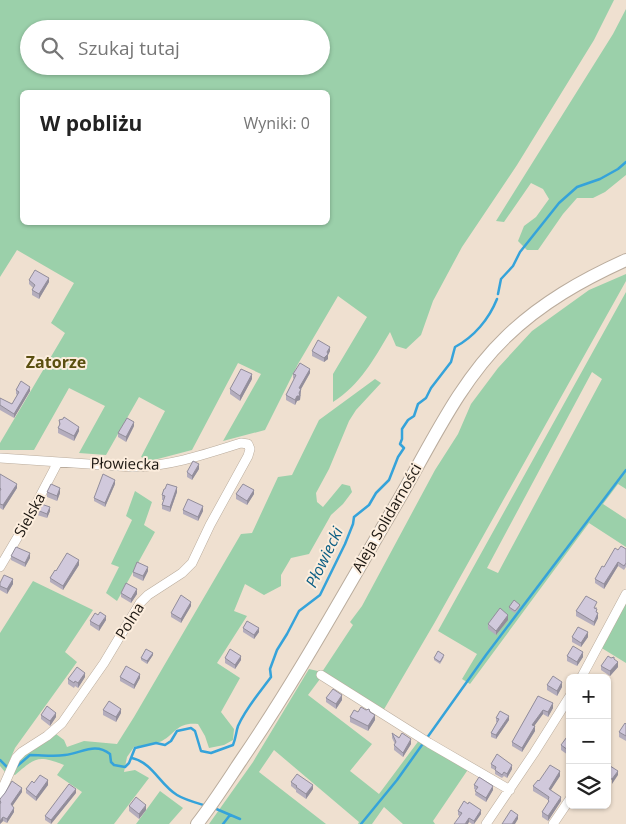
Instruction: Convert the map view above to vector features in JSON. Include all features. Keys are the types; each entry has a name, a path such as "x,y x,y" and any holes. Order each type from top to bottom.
{"main road":[{"name":"Aleja Solidarności","path":"199,821 260,733 297,674 470,378 505,338 532,313 583,280 626,260"}],"street":[{"name":"Płowiecka","path":"0,458 150,467 168,464 241,443 248,444"},
{"name":"Polna","path":"0,794 13,762 22,752 46,736 62,722 99,670 144,599 182,573 192,563 199,552 210,525 248,456 250,449 248,444"},
{"name":"Sielska","path":"0,567 58,462"},
{"path":"583,674 626,594"},
{"path":"321,674 429,743 510,790"},
{"path":"486,824 566,702"},
{"path":"553,824 566,805"}],"green space":[{"path":"0,0 614,0 594,40 517,165 462,247 433,301 421,335 406,349 396,346 390,332 359,380 333,402 333,374 367,317 338,296 298,364 265,430 223,441 261,374 238,363 192,450 150,461 141,457 165,411 139,397 106,455 79,453 105,406 69,388 34,450 0,450 0,443 65,333 51,323 74,283 17,250 0,277"},
{"path":"626,9 626,175 605,192 593,198 577,198 563,214 538,250 527,250 518,241 524,226 536,217 549,199 543,189 531,183 504,222 496,221 613,34"},
{"path":"626,274 626,281 383,711 320,679 308,695 372,744 350,771 379,794 420,739 469,768 433,821 435,824 403,824 384,807 372,824 358,824 359,822 274,750 259,772 326,824 209,824 253,762 309,669 322,672 353,625 350,622 362,606 435,470 458,434 471,404 498,368 532,331 589,290"},
{"path":"626,292 626,489 618,484 603,504 626,519 626,547 589,523 470,684 462,679 477,654 438,631","holes":["592,372 602,379 498,573 487,568"]},
{"path":"375,379 381,383 356,410 349,421 329,469 316,493 317,502 323,507 342,484 350,486 352,492 331,515 309,554 291,558 281,575 281,586 264,595 245,584 234,611 247,616 217,663 240,678 221,712 234,729 233,740 224,745 209,748 198,724 191,724 181,726 162,741 134,747 127,757 124,772 135,770 149,778 114,824 57,824 82,792 57,775 64,765 43,759 33,761 15,775 12,774 17,760 56,734 64,740 67,747 84,741 117,744 241,534 252,533 278,477 292,475 319,420"},
{"path":"135,491 152,502 144,525 155,532 117,601 106,593 119,567 111,564 132,520 126,516"},
{"path":"33,581 93,610 65,652 77,662 15,748 5,772 0,766 0,633"},
{"path":"626,600 626,663 600,647"},
{"path":"160,791 183,808 169,824 136,824"}],"building":[{"path":"35,270 49,278 39,294 32,290 35,285 29,280"},
{"path":"318,340 330,347 327,352 328,354 324,358 312,351"},
{"path":"300,363 310,369 299,388 301,389 300,396 297,396 295,400 286,395 296,375 293,374"},
{"path":"241,369 252,374 240,396 230,389"},
{"path":"21,381 30,387 14,414 0,405 0,398 12,404 19,392 16,390"},
{"path":"64,417 79,427 74,436 58,428 59,420"},
{"path":"127,418 134,422 126,437 118,433"},
{"path":"193,461 199,464 192,476 187,472"},
{"path":"0,474 17,484 3,505 0,504"},
{"path":"103,474 115,480 105,503 94,498"},
{"path":"51,484 60,488 57,496 47,492"},
{"path":"167,484 177,487 170,507 162,505 165,496 162,495"},
{"path":"243,484 254,490 247,501 236,494"},
{"path":"188,499 203,506 198,517 183,510"},
{"path":"41,504 50,507 47,514 37,510"},
{"path":"621,546 626,549 626,563 624,566 618,562 604,584 595,579 615,548 618,550"},
{"path":"16,547 30,553 25,563 11,556"},
{"path":"67,553 79,560 63,586 50,578"},
{"path":"137,562 148,567 143,576 133,572"},
{"path":"4,575 13,579 7,589 0,586"},
{"path":"126,583 137,589 131,599 121,593"},
{"path":"181,595 191,602 181,619 171,613"},
{"path":"586,596 597,602 594,608 597,609 596,612 598,613 594,622 576,611"},
{"path":"514,600 520,605 515,611 509,607"},
{"path":"500,608 508,615 496,631 488,624"},
{"path":"100,612 106,616 99,626 90,621 95,613 98,615"},
{"path":"247,621 259,628 254,635 243,628"},
{"path":"578,627 588,632 581,643 572,637"},
{"path":"573,646 583,652 577,662 567,656"},
{"path":"146,649 153,653 147,661 141,658"},
{"path":"230,649 241,656 235,665 225,658"},
{"path":"438,651 444,655 440,662 434,658"},
{"path":"608,656 614,657 618,662 610,671 601,666"},
{"path":"126,666 140,674 134,685 120,677"},
{"path":"77,667 85,673 78,683 75,681 74,683 68,679"},
{"path":"553,676 562,682 557,691 547,685"},
{"path":"333,689 342,695 336,704 326,698"},
{"path":"538,696 553,703 548,712 543,710 532,725 535,726 522,748 512,742"},
{"path":"109,701 121,709 116,717 103,710"},
{"path":"47,706 56,713 50,721 41,715"},
{"path":"361,707 366,710 369,709 375,715 368,726 350,717 354,710 358,712"},
{"path":"500,711 509,716 496,735 491,733 499,719 496,718"},
{"path":"626,724 626,736 619,732"},
{"path":"392,733 399,738 402,733 411,739 403,753 394,745 396,742"},
{"path":"566,738 566,749 561,745"},
{"path":"497,754 512,765 507,774 504,772 502,775 491,764"},
{"path":"550,765 560,771 549,789 561,797 548,816 542,812 549,801 549,797 533,786 539,781"},
{"path":"611,767 618,771 611,779"},
{"path":"297,774 313,785 306,794 291,782"},
{"path":"40,775 48,780 36,797 26,789"},
{"path":"479,777 493,786 486,798 475,791 478,787 474,785"},
{"path":"12,781 22,788 11,804 14,808 7,819 3,817 0,821 0,799"},
{"path":"69,784 76,789 51,820 45,816"},
{"path":"136,797 146,805 139,814 129,806"},
{"path":"464,801 481,810 474,821 469,818 465,824 454,824 462,813 458,811"},
{"path":"511,810 518,815 512,824 502,824"}],"waterway":[{"name":"Płowiecki","path":"498,294 501,279 513,266 520,252 559,203 577,187 600,179 626,162"},
{"name":"Płowiecki","path":"16,767 30,755 61,756 88,749 104,751 110,754 111,762 114,765 125,767 129,763 135,748 156,743 165,745 171,741 177,731 191,728 195,731 201,751 211,753 233,745 241,719 271,677 270,669 277,650 299,611 320,595 345,544 354,517 369,505 376,493 389,480 398,457 404,448 400,444 402,429 408,420 414,416 418,404 426,398 431,388 451,362 455,347 480,327 490,314 497,299"},
{"path":"361,824 397,780 486,655 626,470"},
{"path":"132,758 146,764 177,795 207,806"},
{"name":"Płowiecki","path":"0,760 7,767 10,767"},
{"path":"214,808 240,819"},
{"path":"223,824 230,815"}],"district":[{"name":"Zatorze","path":"56,362"}]}
